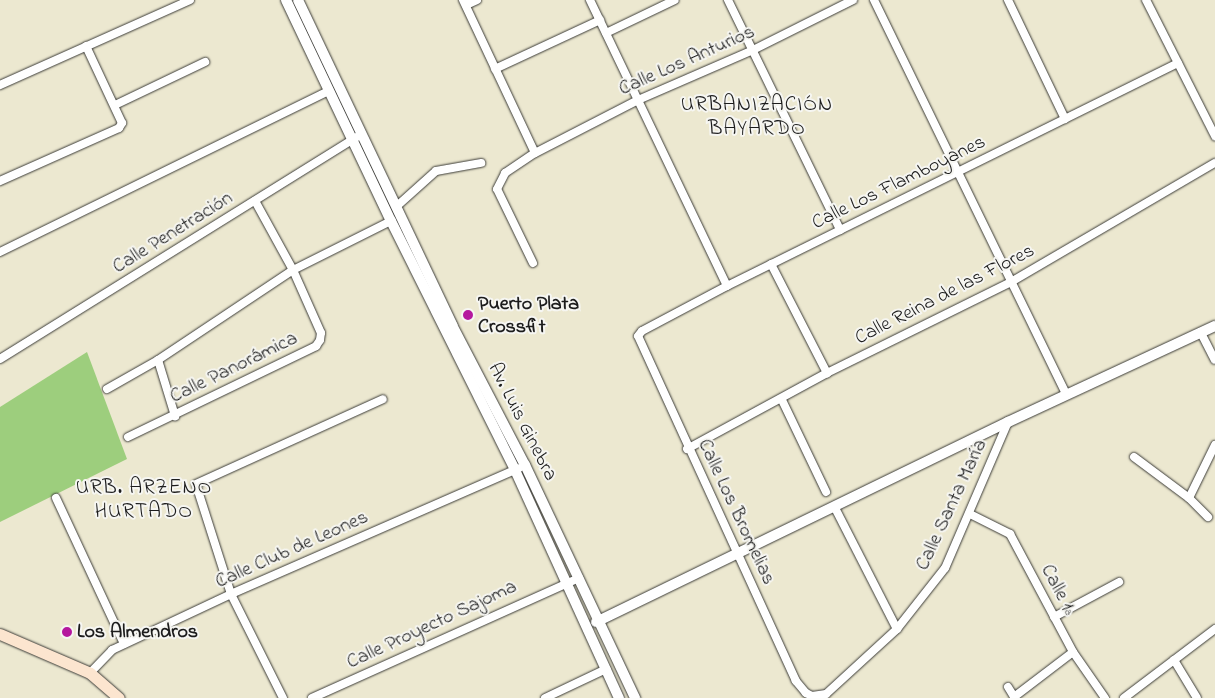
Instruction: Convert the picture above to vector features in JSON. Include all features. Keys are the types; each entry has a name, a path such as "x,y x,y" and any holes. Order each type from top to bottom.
{"main road":[{"path":"0,634 90,673 119,698"}],"street":[{"path":"0,84 190,0"},
{"name":"Av. Luis Ginebra","path":"286,0 391,221 579,578 636,698"},
{"name":"Av. Luis Ginebra","path":"298,0 364,134 520,468 565,582 620,698"},
{"path":"477,0 465,3 536,153"},
{"path":"590,0 727,286"},
{"path":"606,33 675,0"},
{"path":"728,0 840,230"},
{"name":"Calle Los Anturios","path":"533,263 497,189 500,178 536,153 638,100 753,50 853,0"},
{"path":"874,0 1066,394"},
{"path":"1008,0 1065,119"},
{"path":"1146,0 1215,136"},
{"path":"495,68 600,20"},
{"path":"0,181 119,128 122,124 115,105 86,46"},
{"path":"115,105 205,62"},
{"name":"Calle Los Flamboyanes","path":"638,336 642,331 727,286 1178,63"},
{"path":"0,252 328,91"},
{"name":"Calle Penetración","path":"0,359 352,139 364,134"},
{"path":"397,206 436,171 481,163"},
{"name":"Calle Reina de las Flores","path":"687,449 782,400 827,373 1011,282 1215,163"},
{"name":"Calle Panorámica","path":"128,437 175,416 316,346 321,333 293,270 255,201"},
{"path":"108,389 158,360 293,270 391,221"},
{"path":"771,264 827,373"},
{"path":"586,625 835,508 1066,394 1215,326"},
{"path":"1201,333 1215,360"},
{"name":"Calle Los Bromelias","path":"638,336 687,449 800,688 812,696"},
{"path":"158,360 175,416"},
{"path":"283,698 231,594 196,484 383,399"},
{"path":"782,400 826,492"},
{"name":"Calle Santa María","path":"812,696 826,694 898,629 945,568 970,514 1008,422"},
{"path":"1189,498 1215,445"},
{"path":"1134,457 1189,498 1208,517"},
{"name":"Calle Club de Leones","path":"90,673 112,650 124,644 231,594 520,468"},
{"path":"56,498 124,644"},
{"path":"835,508 898,629"},
{"name":"Calle 1ª","path":"970,514 1010,534 1073,652 1105,698"},
{"name":"Calle Proyecto Sajoma","path":"312,698 565,582 579,578"},
{"path":"1054,618 1119,582"},
{"path":"1124,698 1215,629"},
{"path":"1008,687 1014,698 1073,652"},
{"path":"1174,660 1196,698"},
{"path":"545,698 606,669"}],"green space":[{"path":"87,352 127,459 0,522 0,407"}],"place":[{"name":"Puerto Plata Crossfit","path":"468,315"},
{"name":"Los Almendros","path":"67,632"}],"district":[{"name":"URBANIZACIÓN BAYARDO","path":"757,117"},
{"name":"URB. ARZENO HURTADO","path":"144,500"}]}
